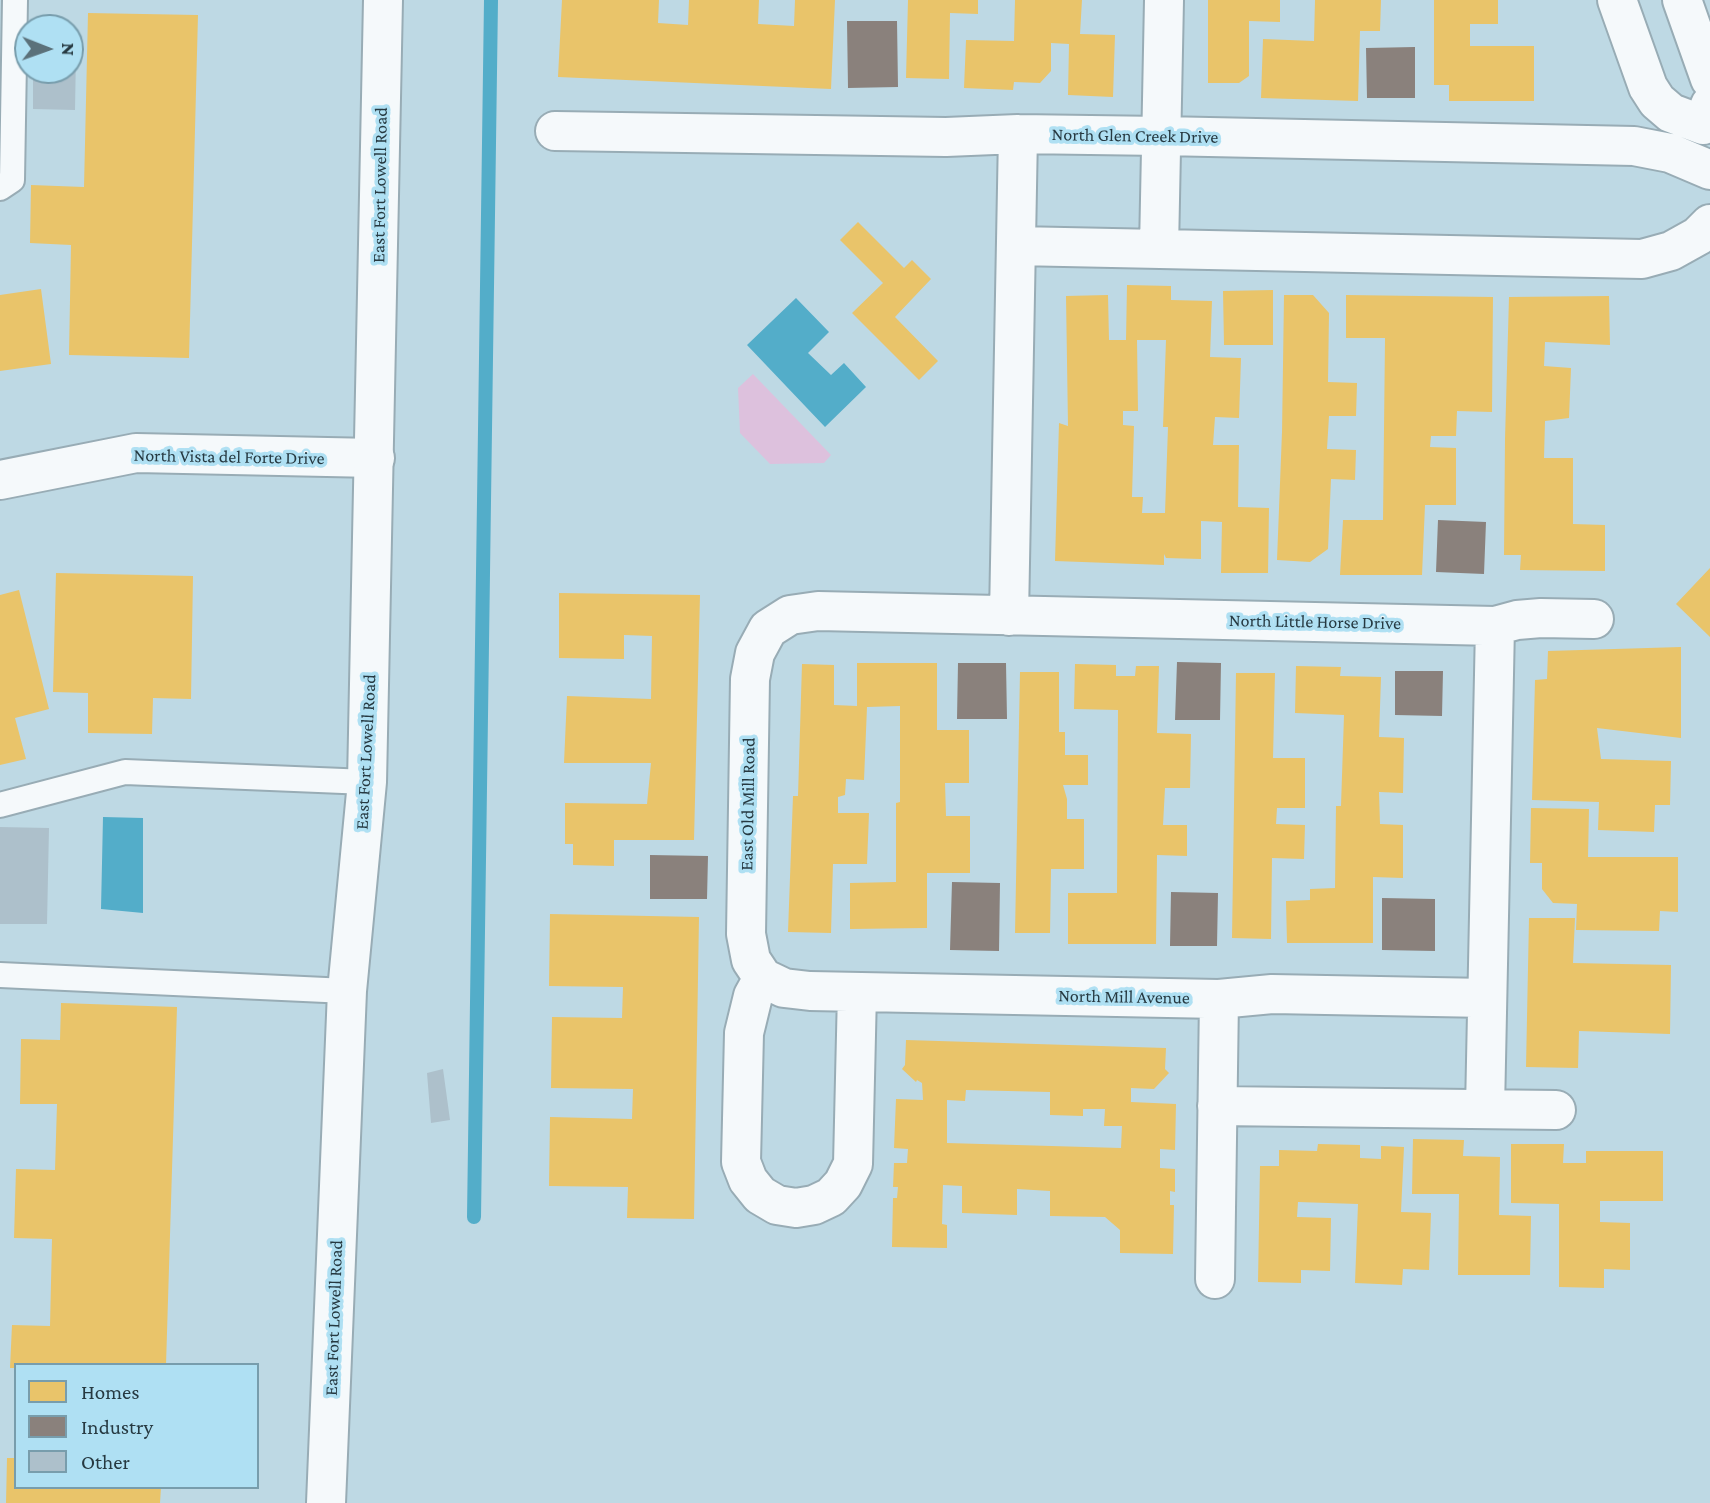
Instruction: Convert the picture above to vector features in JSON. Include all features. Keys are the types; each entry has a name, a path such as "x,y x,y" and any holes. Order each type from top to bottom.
{"street":[{"name":"East Fort Lowell Road","path":"326,1503 347,991 367,782 383,0"},
{"path":"1159,249 1164,0"},
{"path":"1617,0 1648,87 1657,101 1671,113 1708,123"},
{"path":"1682,0 1710,79"},
{"name":"North Glen Creek Drive","path":"555,131 946,137 1018,134 1162,136 1634,146 1670,153 1710,170"},
{"path":"1009,616 1018,134"},
{"path":"1016,246 1642,259 1671,251 1698,236 1710,224"},
{"name":"North Vista del Forte Drive","path":"0,480 136,453 375,458"},
{"name":"North Little Horse Drive","path":"759,619 818,611 1495,626 1517,620 1541,618 1594,619"},
{"name":"East Old Mill Road","path":"759,619 750,680 746,934 751,960 762,978"},
{"path":"1485,1109 1495,626"},
{"path":"762,978 753,996 744,1033 741,1162 748,1180 760,1195 778,1205 796,1208 814,1205 831,1197 844,1184 853,1164 858,992"},
{"name":"North Mill Avenue","path":"762,978 784,988 858,992 1219,999 1272,994 1488,998"},
{"path":"1215,1279 1219,999"},
{"path":"1217,1106 1556,1110"}],"lane":[{"path":"0,188 12,180 15,0"},
{"path":"0,805 125,772 367,782"},
{"path":"0,975 347,991"}],"shaded area":[{"path":"753,374 831,455 824,463 770,464 740,433 738,388"}],"water":[{"path":"796,298 829,332 808,353 831,375 844,363 866,387 825,427 747,345"},
{"path":"103,817 143,818 143,913 101,909"}],"building: Homes":[{"path":"562,0 659,0 658,23 688,25 689,0 759,0 758,24 794,26 795,0 835,0 831,89 558,77"},
{"path":"908,0 978,0 978,14 950,13 949,79 906,78"},
{"path":"1015,0 1082,0 1080,34 1115,35 1113,97 1068,95 1069,44 1051,43 1051,71 1040,83 1014,82 1013,90 964,88 966,40 1014,41"},
{"path":"1208,0 1280,0 1280,22 1249,21 1249,76 1239,83 1208,83"},
{"path":"1315,0 1381,0 1380,31 1360,31 1358,101 1261,98 1263,39 1314,41"},
{"path":"1434,0 1498,0 1498,24 1470,24 1470,46 1534,46 1534,101 1449,101 1449,85 1434,85"},
{"path":"88,13 198,15 189,358 69,355 71,245 30,243 31,185 84,187"},
{"path":"858,222 904,268 912,260 931,279 895,317 938,361 919,380 852,313 883,283 840,240"},
{"path":"1127,285 1171,286 1171,300 1212,301 1210,357 1241,358 1239,418 1215,417 1213,445 1239,445 1238,507 1269,508 1268,573 1221,573 1222,522 1201,521 1201,559 1166,558 1164,554 1164,565 1055,561 1059,423 1068,426 1066,296 1108,295 1109,340 1126,340","holes":["1137,340 1166,340 1163,427 1168,427 1165,513 1142,513 1143,497 1132,497 1134,426 1123,425 1123,411 1138,411"]},
{"path":"41,289 51,364 0,371 0,295"},
{"path":"1273,290 1273,345 1224,345 1223,291"},
{"path":"1284,295 1313,295 1329,313 1328,382 1357,383 1356,416 1329,416 1327,449 1356,450 1355,480 1331,479 1328,549 1310,562 1277,560"},
{"path":"1346,295 1493,297 1492,412 1457,411 1456,436 1431,436 1430,447 1456,448 1456,505 1425,505 1422,575 1340,575 1343,520 1383,520 1385,338 1346,338"},
{"path":"1609,296 1610,345 1545,342 1544,366 1571,368 1569,418 1545,421 1544,458 1573,458 1573,524 1605,525 1605,571 1520,570 1521,555 1504,555 1509,297"},
{"path":"1710,568 1710,637 1676,604"},
{"path":"56,573 193,576 191,699 153,698 152,734 88,733 88,693 53,692"},
{"path":"19,590 49,709 15,718 26,759 0,765 0,595"},
{"path":"559,593 700,595 694,840 614,840 614,866 573,865 573,844 565,844 565,803 647,804 651,763 564,763 567,696 651,699 652,636 624,635 624,659 559,658"},
{"path":"1681,647 1681,738 1597,728 1601,759 1671,761 1670,805 1655,805 1654,832 1598,830 1599,802 1532,800 1535,680 1547,679 1548,651"},
{"path":"857,663 937,663 937,730 969,730 969,783 945,783 946,816 970,816 970,873 927,873 927,928 850,929 850,883 896,882 896,803 900,802 900,706 867,707 864,780 846,779 845,795 838,797 838,813 869,813 867,864 833,864 831,933 788,932 793,796 798,796 802,664 834,665 834,705 857,706"},
{"path":"1075,664 1116,665 1116,676 1135,676 1136,666 1159,666 1157,733 1191,734 1190,788 1165,788 1163,825 1187,825 1187,856 1157,855 1156,944 1068,944 1068,893 1117,893 1118,710 1074,709"},
{"path":"1296,666 1341,667 1340,676 1381,677 1379,737 1404,738 1403,793 1379,792 1380,824 1403,825 1403,878 1373,877 1373,943 1287,943 1286,901 1310,900 1310,889 1335,888 1336,806 1341,806 1344,715 1295,713"},
{"path":"1020,672 1059,672 1059,732 1065,732 1065,755 1088,755 1088,785 1063,785 1067,799 1067,819 1084,819 1084,869 1051,869 1050,933 1015,933"},
{"path":"1236,673 1275,673 1273,758 1305,758 1305,808 1277,808 1276,824 1305,825 1304,859 1272,858 1271,939 1232,938"},
{"path":"1531,808 1589,809 1588,857 1678,857 1678,912 1660,911 1659,931 1576,930 1577,904 1553,903 1542,889 1542,863 1530,863"},
{"path":"550,914 699,917 694,1219 627,1218 628,1187 549,1186 550,1117 632,1119 633,1089 551,1088 552,1017 622,1018 623,987 549,986"},
{"path":"1529,918 1575,918 1573,963 1671,965 1670,1034 1579,1031 1578,1068 1526,1067"},
{"path":"61,1003 177,1007 166,1363 14,1363 14,1368 10,1368 12,1325 50,1326 52,1239 14,1238 16,1169 55,1170 57,1104 20,1104 21,1039 60,1040"},
{"path":"906,1040 1166,1048 1165,1069 1169,1073 1154,1089 1131,1088 1131,1102 1176,1104 1175,1150 1160,1149 1160,1168 1175,1169 1175,1192 1170,1191 1170,1205 1174,1205 1173,1254 1120,1253 1120,1230 1105,1217 1050,1216 1050,1191 1017,1189 1017,1215 962,1213 962,1186 943,1185 942,1224 947,1225 947,1248 892,1247 893,1198 897,1198 898,1187 893,1187 894,1163 907,1163 908,1149 894,1148 896,1099 923,1100 922,1083 917,1080 916,1082 902,1069 905,1065","holes":["966,1090 1050,1092 1050,1115 1083,1116 1083,1109 1105,1109 1104,1126 1122,1126 1121,1148 947,1143 947,1100 965,1101"]},
{"path":"1413,1139 1464,1140 1463,1156 1500,1157 1499,1215 1531,1216 1530,1275 1458,1275 1459,1194 1412,1194"},
{"path":"1318,1144 1360,1145 1360,1158 1381,1159 1381,1146 1404,1147 1401,1212 1431,1213 1429,1270 1403,1269 1402,1285 1355,1283 1358,1204 1298,1202 1297,1217 1331,1218 1330,1271 1301,1270 1301,1283 1258,1282 1260,1166 1279,1166 1279,1150 1317,1151"},
{"path":"1511,1144 1564,1144 1563,1163 1586,1163 1586,1151 1663,1151 1663,1201 1600,1201 1600,1222 1630,1223 1630,1270 1604,1269 1604,1288 1559,1287 1559,1204 1511,1203"},
{"path":"7,1458 14,1458 14,1489 161,1489 160,1503 6,1503"}],"building: Industry":[{"path":"847,21 897,21 898,87 848,88"},
{"path":"1415,47 1415,98 1367,98 1366,48"},
{"path":"1438,520 1486,522 1484,574 1436,572"},
{"path":"1177,662 1221,663 1220,720 1175,720"},
{"path":"958,663 1006,663 1007,719 957,719"},
{"path":"1395,671 1443,671 1442,716 1395,715"},
{"path":"650,855 708,856 707,899 650,899"},
{"path":"952,882 1000,883 999,951 950,950"},
{"path":"1171,892 1218,893 1217,946 1170,946"},
{"path":"1382,898 1435,899 1435,951 1382,950"}],"building: Other":[{"path":"33,84 75,84 75,110 33,109"},
{"path":"0,827 49,828 47,924 0,924"},
{"path":"443,1069 450,1120 431,1123 427,1073"}],"waterway":[{"path":"474,1217 491,0"}]}
